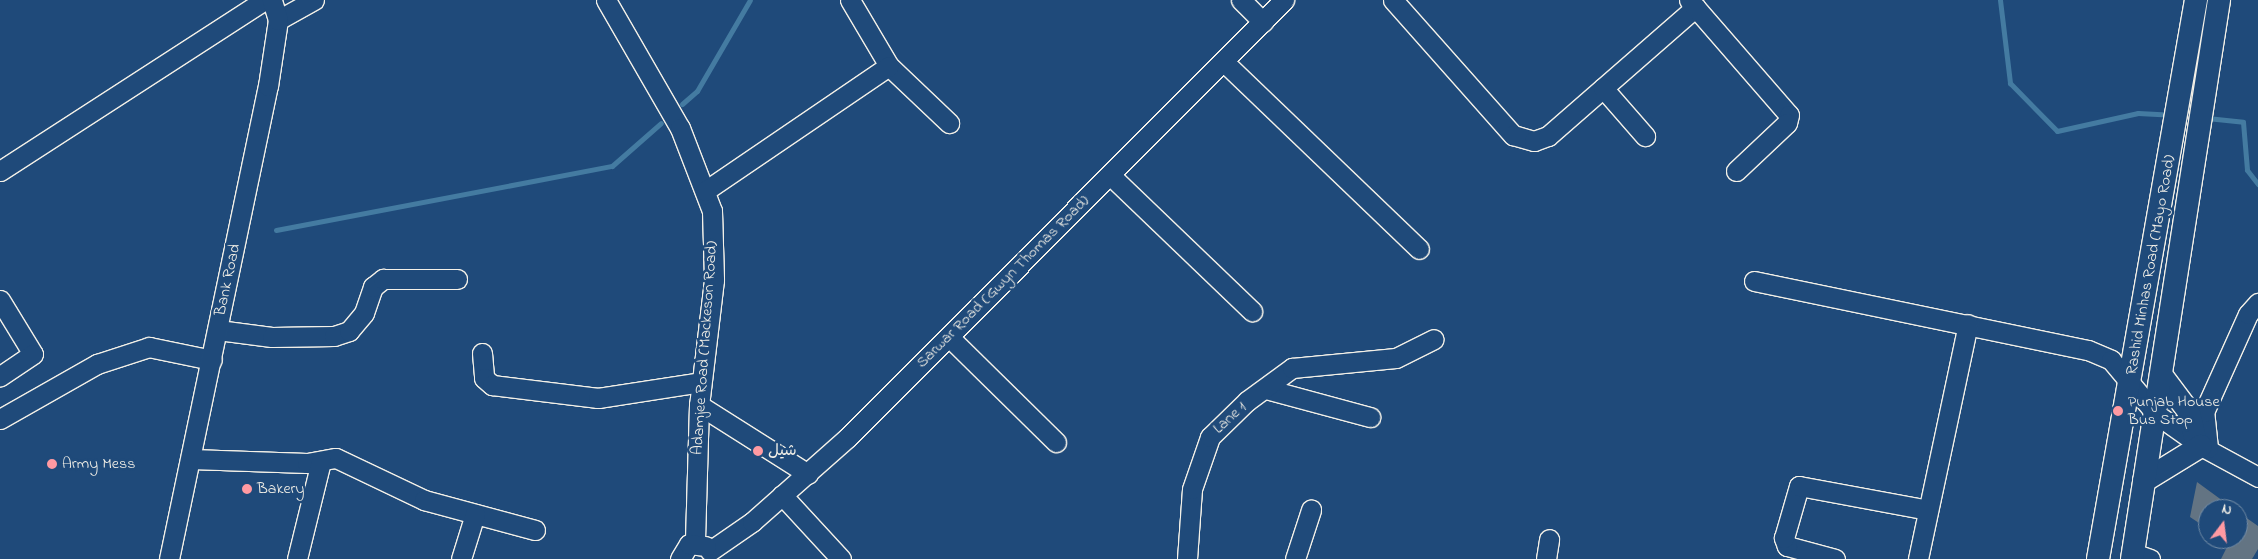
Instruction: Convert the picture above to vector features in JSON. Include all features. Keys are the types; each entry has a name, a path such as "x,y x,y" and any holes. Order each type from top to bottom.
{"main road":[{"name":"Rashid Minhas Road (Mayo Road)","path":"2098,559 2172,150 2196,0"},
{"name":"Rashid Minhas Road (Mayo Road)","path":"2138,557 2144,481 2197,154 2219,0"},
{"path":"2144,481 2202,446 2186,406 2162,376"}],"street":[{"path":"0,171 264,0"},
{"name":"Bank Road","path":"169,559 212,360 278,20 272,0"},
{"path":"278,20 314,0"},
{"name":"Adamjee Road (Mackeson Road)","path":"606,0 680,128 712,211 715,246 699,405 706,551"},
{"path":"850,0 889,66 950,123"},
{"path":"1241,0 1263,22"},
{"name":"Sarwar Road (Gwyn Thomas Road)","path":"680,559 684,548 706,551 808,474 949,337 1284,0"},
{"path":"1393,0 1523,141 1548,136 1603,88 1692,3 1789,115 1787,122 1736,171"},
{"path":"1224,62 1418,249"},
{"path":"705,191 889,66"},
{"path":"1603,88 1645,136"},
{"path":"1110,175 1252,311"},
{"path":"218,330 272,337 334,336 349,331 364,313 373,287 383,279 457,279"},
{"path":"1754,281 2088,350 2111,360 2131,379 2156,414 2202,446 2258,477"},
{"path":"0,300 33,354 0,376"},
{"path":"2202,446 2204,412 2248,314 2258,303"},
{"path":"1918,559 1968,324"},
{"path":"949,337 1056,442"},
{"name":"Lane 1","path":"1187,559 1192,488 1210,438 1292,368 1396,358 1434,339"},
{"path":"0,420 97,364 149,347 212,360"},
{"path":"482,353 484,378 492,385 598,398 701,382"},
{"path":"1266,389 1370,416"},
{"path":"699,405 808,474"},
{"path":"191,459 352,463 387,486 475,514 535,530"},
{"path":"297,559 321,461"},
{"path":"1835,559 1786,546 1784,538 1798,486 1928,510"},
{"path":"782,495 841,559"},
{"path":"1295,559 1311,510"},
{"path":"461,559 475,514"},
{"path":"1546,559 1549,539"}],"building":[{"path":"2197,482 2220,499 2198,499 2198,522 2190,517"},
{"path":"2248,519 2258,526 2258,549 2252,559 2221,559 2226,549 2248,549"}],"waterway":[{"path":"682,104 697,91 750,0"},
{"path":"2000,0 2010,83 2057,131 2138,113 2171,115"},
{"path":"2207,118 2243,122 2247,170 2258,184"},
{"path":"276,230 612,166 661,123"}],"place":[{"name":"Punjab House Bus Stop","path":"2118,411"},
{"name":"شیل","path":"758,451"},
{"name":"Army Mess","path":"52,464"},
{"name":"Bakery","path":"247,489"}]}
